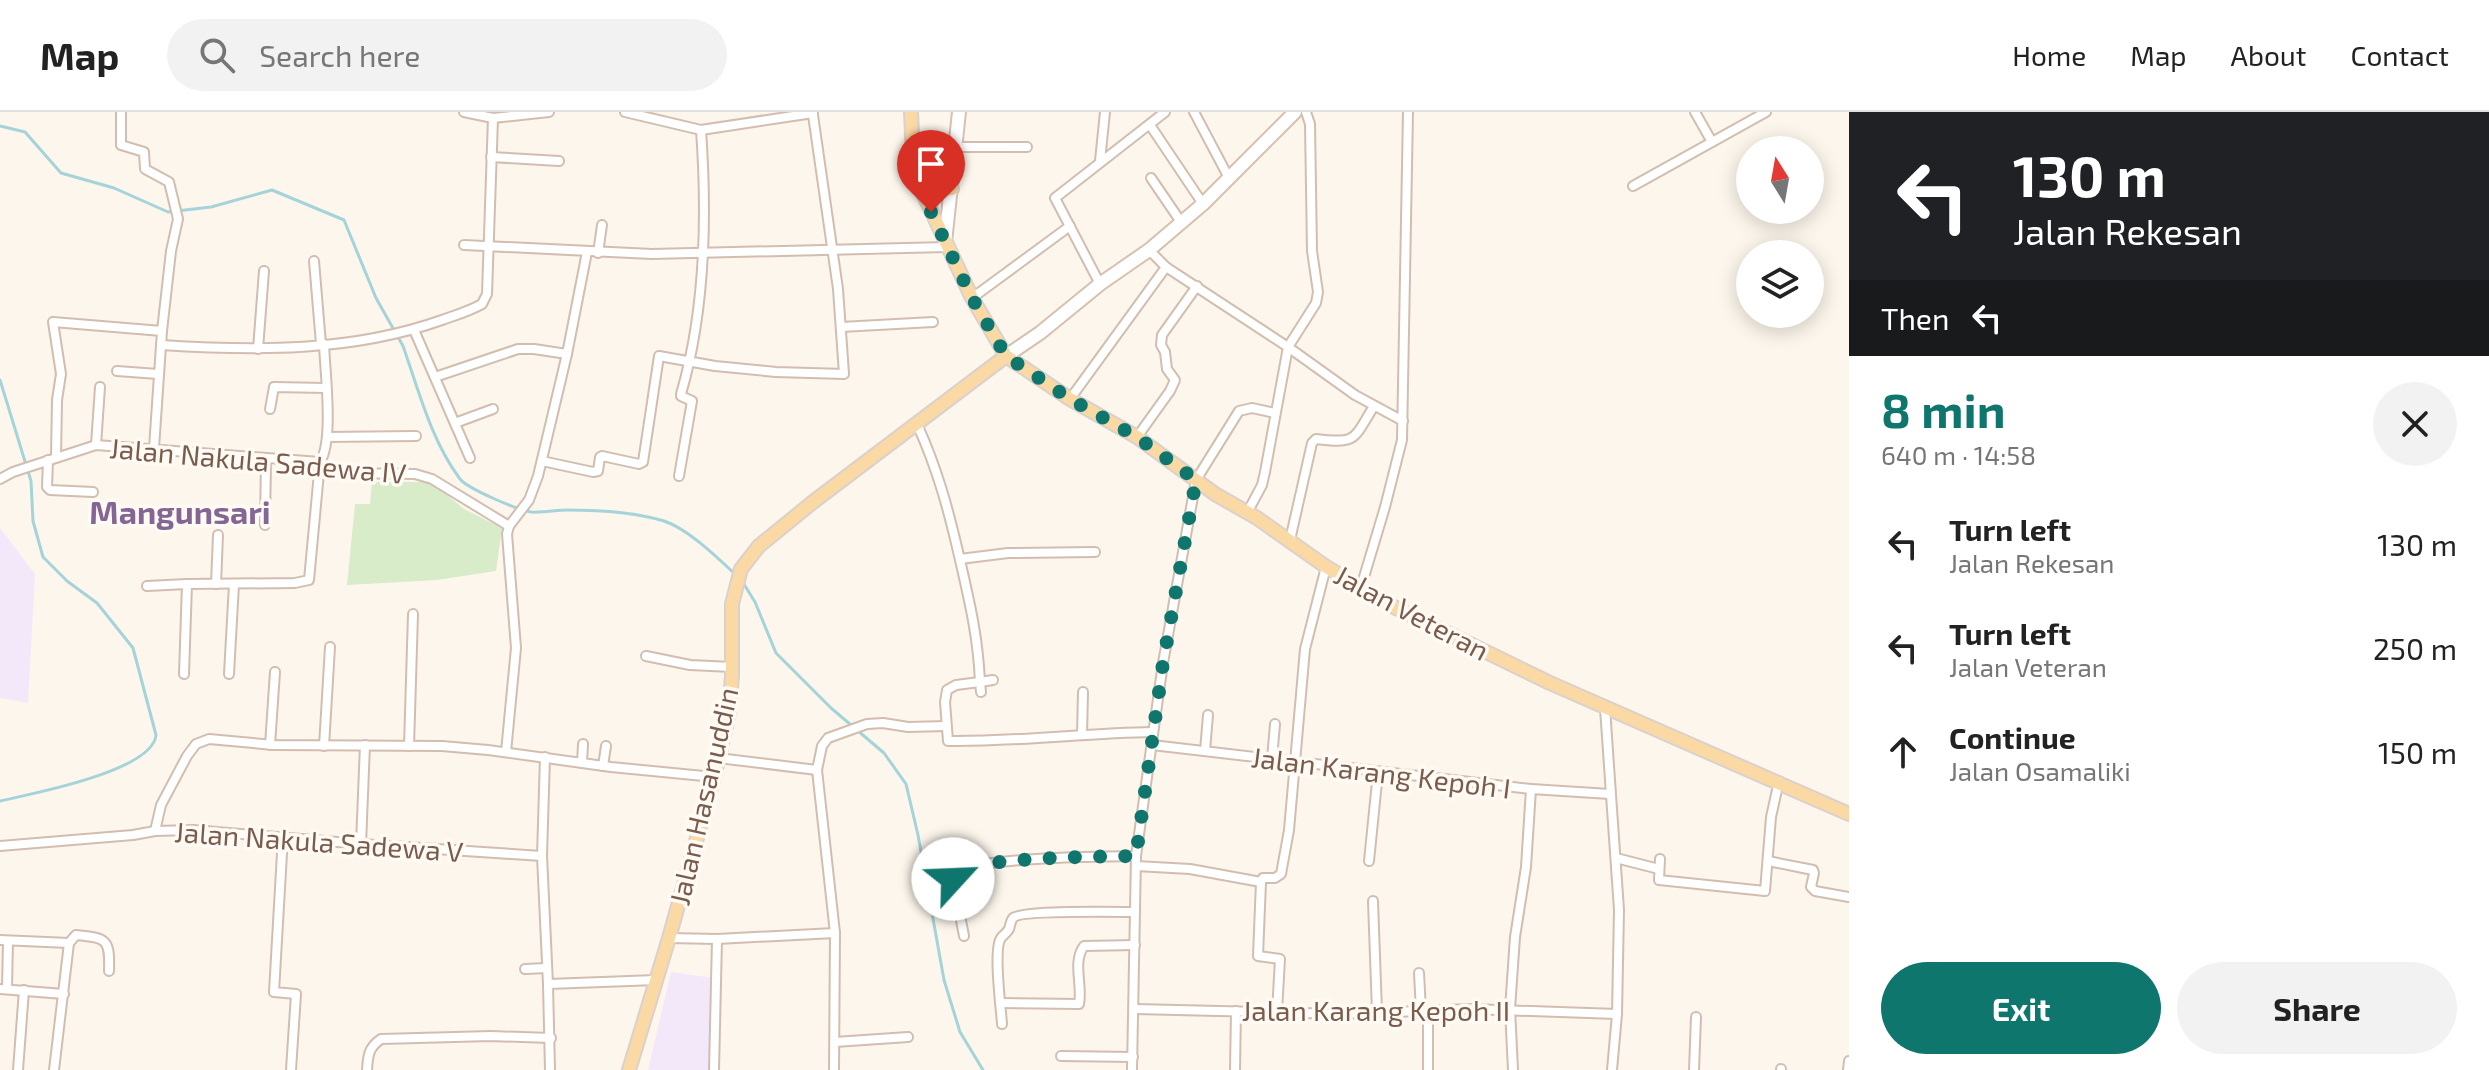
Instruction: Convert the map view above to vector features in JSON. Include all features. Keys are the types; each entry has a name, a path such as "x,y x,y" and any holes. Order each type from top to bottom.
{"main road":[{"path":"911,112 913,157 922,191 972,298 1006,356 1149,250 1203,204 1295,112"},
{"path":"946,245 959,112"},
{"path":"922,191 952,189"},
{"name":"Jalan Veteran","path":"1006,356 1070,399 1137,437 1326,567 1424,622 1605,708 1849,814"},
{"name":"Jalan Hasanuddin","path":"629,1070 669,938 729,713 732,604 741,569 759,546 813,502 1006,356"}],"street":[{"path":"121,112 121,145 144,152 145,169 166,179 178,219 171,251 162,331 154,448"},
{"path":"464,112 493,118 549,112"},
{"path":"542,461 593,472 598,471 602,456 642,463 658,358 776,372 844,374 832,250 813,113 701,130 625,112"},
{"path":"1100,161 1105,112"},
{"path":"1100,284 1055,198 1165,112"},
{"path":"1194,112 1229,178"},
{"path":"1247,513 1262,485 1288,347 1316,303 1319,288 1312,251 1310,124 1306,112"},
{"path":"1361,587 1402,440 1408,112"},
{"path":"1695,112 1712,142"},
{"path":"1633,186 1766,112"},
{"path":"161,345 258,349 391,336 482,304 487,294 493,118"},
{"path":"1150,125 1203,204"},
{"path":"679,476 692,401 681,394 691,362 702,253 705,163 701,130"},
{"path":"956,147 1027,147"},
{"path":"491,157 559,161"},
{"path":"1151,178 1181,222"},
{"path":"598,253 602,225"},
{"path":"972,298 1070,226"},
{"path":"464,245 598,253 702,253 946,245"},
{"path":"1149,250 1166,267 1374,406 1403,421"},
{"path":"506,752 516,648 506,544 509,526 534,491 567,354 587,252"},
{"path":"147,586 295,583 309,580 320,462 324,457 327,437 323,344 314,261"},
{"path":"1070,399 1166,267"},
{"path":"258,349 264,271"},
{"path":"1137,437 1175,380 1167,369 1161,340 1197,286"},
{"path":"93,492 50,490 47,487 61,374 53,322 162,331"},
{"path":"841,327 933,322"},
{"path":"410,331 435,377 470,458"},
{"path":"435,377 518,349 567,354"},
{"path":"117,371 158,374"},
{"path":"96,445 100,387"},
{"path":"270,409 274,387 326,388"},
{"path":"1290,540 1312,443 1316,439 1352,440 1374,406"},
{"path":"1132,1070 1136,861 1170,620 1196,480 1239,411 1252,408 1275,413"},
{"path":"455,423 493,409"},
{"path":"917,424 934,462 952,521 978,642 980,687"},
{"path":"327,437 416,436"},
{"name":"Jalan Nakula Sadewa IV","path":"0,479 96,445 320,462 337,473 415,474 432,479 509,526"},
{"path":"265,525 266,459"},
{"path":"216,584 218,535"},
{"path":"960,559 1008,553 1095,552"},
{"path":"1277,1012 1280,959 1258,956 1261,882 1263,878 1278,877 1282,871 1296,761 1305,649 1326,567"},
{"path":"184,674 187,584"},
{"path":"229,674 234,584"},
{"path":"409,746 413,614"},
{"path":"324,746 330,647"},
{"path":"646,656 690,665 732,667"},
{"path":"270,745 275,672"},
{"path":"993,680 980,687 956,685 947,690 945,702 949,741 1098,732 1153,732"},
{"path":"1082,735 1083,692"},
{"path":"1605,708 1619,910 1617,1014 1612,1070"},
{"path":"1205,751 1208,715"},
{"path":"834,1070 835,933 817,770 822,746 828,738 867,724 946,726"},
{"path":"1272,759 1275,724"},
{"path":"155,831 161,805 187,756 196,744 209,739 270,745 442,746 714,777"},
{"path":"582,763 583,744"},
{"path":"361,844 365,745"},
{"name":"Jalan Karang Kepoh I","path":"1152,745 1531,789 1610,794"},
{"path":"603,766 606,746"},
{"path":"545,757 542,856 550,1070"},
{"path":"718,758 817,770"},
{"path":"1369,861 1378,772"},
{"path":"1616,858 1660,864 1659,880 1763,892 1766,889 1771,817 1779,781"},
{"path":"1513,1070 1510,1009 1515,937 1526,867 1531,789"},
{"name":"Jalan Nakula Sadewa V","path":"0,846 193,830 542,856"},
{"path":"283,836 274,992 296,994 291,1070"},
{"path":"964,936 953,879 960,868 991,862 1040,858 1136,861 1261,882"},
{"path":"1768,861 1813,870 1811,887 1815,891 1849,897"},
{"path":"1373,901 1377,1012"},
{"path":"1002,1024 999,946 1012,919 1041,912 1135,912"},
{"path":"669,938 717,939 835,933"},
{"path":"54,1070 69,943 76,935 103,939 109,951 109,971"},
{"path":"714,1070 717,939"},
{"path":"64,994 3,989 4,940 69,943"},
{"path":"1000,1003 1079,1004 1081,949 1084,946 1135,945"},
{"path":"525,969 547,968"},
{"path":"1419,973 1425,1011 1428,1070"},
{"path":"548,984 656,980"},
{"path":"18,1070 24,990"},
{"name":"Jalan Karang Kepoh II","path":"1135,1009 1377,1012 1510,1009 1617,1014"},
{"path":"1235,1070 1236,1011"},
{"path":"1694,1070 1696,1017"},
{"path":"835,1042 908,1037"},
{"path":"367,1070 369,1052 381,1039 551,1038"},
{"path":"1061,1056 1133,1057"},
{"path":"1848,1070 1849,1061"}],"shaded area":[{"path":"0,528 35,574 28,703 0,698"},
{"path":"671,972 714,978 710,1070 648,1070"}],"green space":[{"path":"372,482 435,485 464,509 502,528 496,571 437,580 347,585 355,504 370,504"}],"waterway":[{"path":"0,126 25,132 61,173 114,188 168,212 211,207 272,190 344,220 376,298 394,330"},
{"path":"398,337 433,432 450,464 465,483 531,512 605,511 664,521 693,537 737,576"},
{"path":"0,380 31,481 33,521 43,557 67,581 97,603 133,648 156,735 150,748 135,760 113,770 62,787 0,801"},
{"path":"742,581 755,602 776,653 831,708 884,753 906,784 944,980 960,1032 983,1070"}],"district":[{"name":"Mangunsari","path":"180,511"}],"route":[{"path":"931,212 972,298 1006,356 1070,399 1137,437 1196,480 1163,663 1136,856 991,862 960,868 953,879"}]}
